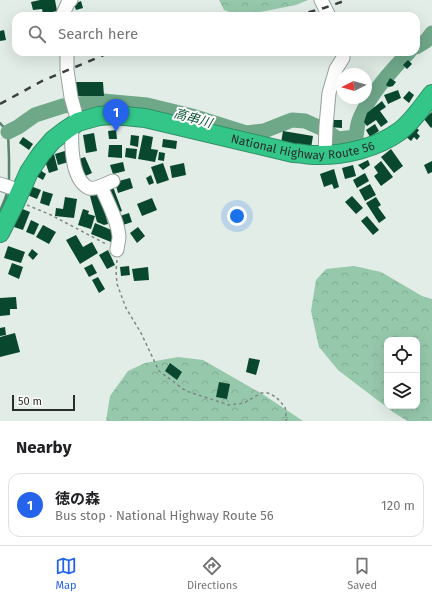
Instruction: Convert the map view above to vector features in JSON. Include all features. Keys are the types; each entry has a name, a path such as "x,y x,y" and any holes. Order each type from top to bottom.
{"highway":[{"name":"National Highway Route 56","path":"0,233 11,189 29,172 53,140 66,130 75,120 114,115 145,118 294,152 314,155 325,148 350,152 368,148 384,140 400,131 432,94"}],"street":[{"path":"64,12 71,0"},
{"path":"321,0 326,12"},
{"path":"67,56 75,120 71,139 77,173 82,182 90,188 96,188 113,181"},
{"path":"325,148 329,93 336,69 343,56"},
{"path":"101,186 118,230 119,239 117,250"}],"path":[{"path":"11,189 51,215 117,250 117,284 126,308 141,333 159,370 186,391 229,406 244,403 261,393 268,393 276,397 285,407 286,421"}],"green space":[{"path":"219,0 308,0 296,5 260,12 229,12 224,10"},
{"path":"354,266 381,272 422,296 432,299 432,421 407,421 389,409 420,409 420,337 384,337 384,405 338,370 319,347 311,311 316,280 326,269"},
{"path":"178,357 203,360 264,395 303,421 106,421 110,396 128,371 145,363"}],"building":[{"path":"40,0 55,0 57,11 43,12 42,9 33,10 31,2"},
{"path":"81,1 83,8 76,10 74,4"},
{"path":"4,30 6,40 0,41 0,31"},
{"path":"408,60 412,64 407,69 403,65"},
{"path":"390,78 396,82 393,86 389,87 386,85"},
{"path":"75,82 103,82 104,96 75,96"},
{"path":"398,90 401,98 388,104 384,95"},
{"path":"409,91 414,95 409,103 403,98"},
{"path":"382,101 386,107 380,111 388,122 381,127 376,120 367,126 364,122 367,113"},
{"path":"432,112 432,127 431,128 424,119"},
{"path":"329,120 342,120 342,128 329,127"},
{"path":"375,124 379,131 370,137 366,130"},
{"path":"413,125 419,130 417,133 420,136 417,140 414,137 411,141 404,135"},
{"path":"116,130 117,139 109,139 108,131"},
{"path":"283,131 313,136 311,148 281,143"},
{"path":"94,133 97,151 86,153 83,135"},
{"path":"131,135 139,136 138,147 130,145"},
{"path":"143,135 153,137 151,149 158,150 155,162 138,159"},
{"path":"23,137 33,144 29,150 19,143"},
{"path":"163,139 177,141 176,149 162,147"},
{"path":"109,145 122,145 122,158 108,157"},
{"path":"126,148 137,149 136,159 125,157"},
{"path":"391,149 403,166 394,173 381,157"},
{"path":"68,150 72,161 58,165 55,154"},
{"path":"159,152 165,153 164,161 158,160"},
{"path":"54,154 58,170 49,173 44,158"},
{"path":"85,157 92,173 83,177 76,160"},
{"path":"368,160 370,165 363,170 358,165"},
{"path":"381,161 393,177 381,186 374,176 378,173 374,167"},
{"path":"432,161 432,172 428,174 424,165"},
{"path":"123,162 125,171 113,174 110,165"},
{"path":"163,163 169,180 157,184 151,167"},
{"path":"184,163 186,175 172,178 170,166"},
{"path":"353,165 356,176 345,179 342,168"},
{"path":"334,169 339,187 334,189 332,184 324,187 320,174"},
{"path":"40,170 46,174 43,180 36,176"},
{"path":"365,173 369,181 357,188 353,180"},
{"path":"151,175 154,183 149,185 146,178"},
{"path":"130,178 133,188 118,193 115,182"},
{"path":"112,184 122,211 114,214 104,187"},
{"path":"370,184 376,195 365,201 359,190"},
{"path":"28,185 41,190 37,199 25,194"},
{"path":"43,191 53,194 49,206 40,203"},
{"path":"100,194 108,224 104,225 97,222 90,196"},
{"path":"352,196 363,208 356,214 345,202"},
{"path":"65,197 77,199 74,218 55,216 56,208 63,209"},
{"path":"376,197 381,205 378,207 386,218 379,223 366,203"},
{"path":"152,198 157,210 142,216 137,204"},
{"path":"20,208 30,212 23,230 14,227"},
{"path":"83,209 89,211 88,214 95,216 91,229 78,225"},
{"path":"129,213 132,222 120,226 117,217"},
{"path":"367,216 379,230 373,235 361,221"},
{"path":"31,220 39,224 34,235 26,232"},
{"path":"95,223 116,232 111,242 91,234"},
{"path":"43,225 56,232 49,244 36,237"},
{"path":"138,227 145,236 137,243 130,233"},
{"path":"76,235 83,247 92,242 98,253 80,264 66,240"},
{"path":"8,246 25,252 21,263 4,258"},
{"path":"32,249 38,254 33,260 28,255"},
{"path":"108,250 115,265 107,269 99,255"},
{"path":"12,263 23,267 19,279 8,274"},
{"path":"92,264 97,273 89,277 84,268"},
{"path":"129,266 130,275 121,276 120,267"},
{"path":"148,267 149,280 134,281 132,269"},
{"path":"98,277 105,289 99,293 92,280"},
{"path":"16,297 17,309 10,309 10,315 0,316 0,298"},
{"path":"5,327 6,335 0,336 0,328"},
{"path":"15,333 20,352 0,357 0,337"},
{"path":"249,358 260,360 256,375 246,372"},
{"path":"170,363 182,372 177,380 165,371"},
{"path":"219,382 230,384 227,399 216,397"}],"waterway":[{"name":"高串川","path":"420,45 426,41 432,33"},
{"name":"高串川","path":"8,132 35,115 63,106 103,101 147,105 192,116 246,133 264,131 292,120 305,121 323,129 338,139 356,137 359,120 369,100 388,75 405,56"},
{"name":"高串川","path":"0,123 8,132 9,183"},
{"name":"高串川","path":"0,211 8,190"}],"railway":[{"path":"310,12 347,0"},
{"path":"0,104 42,81 101,56"}],"place":[{"name":"徳の森","path":"116,132"}]}
